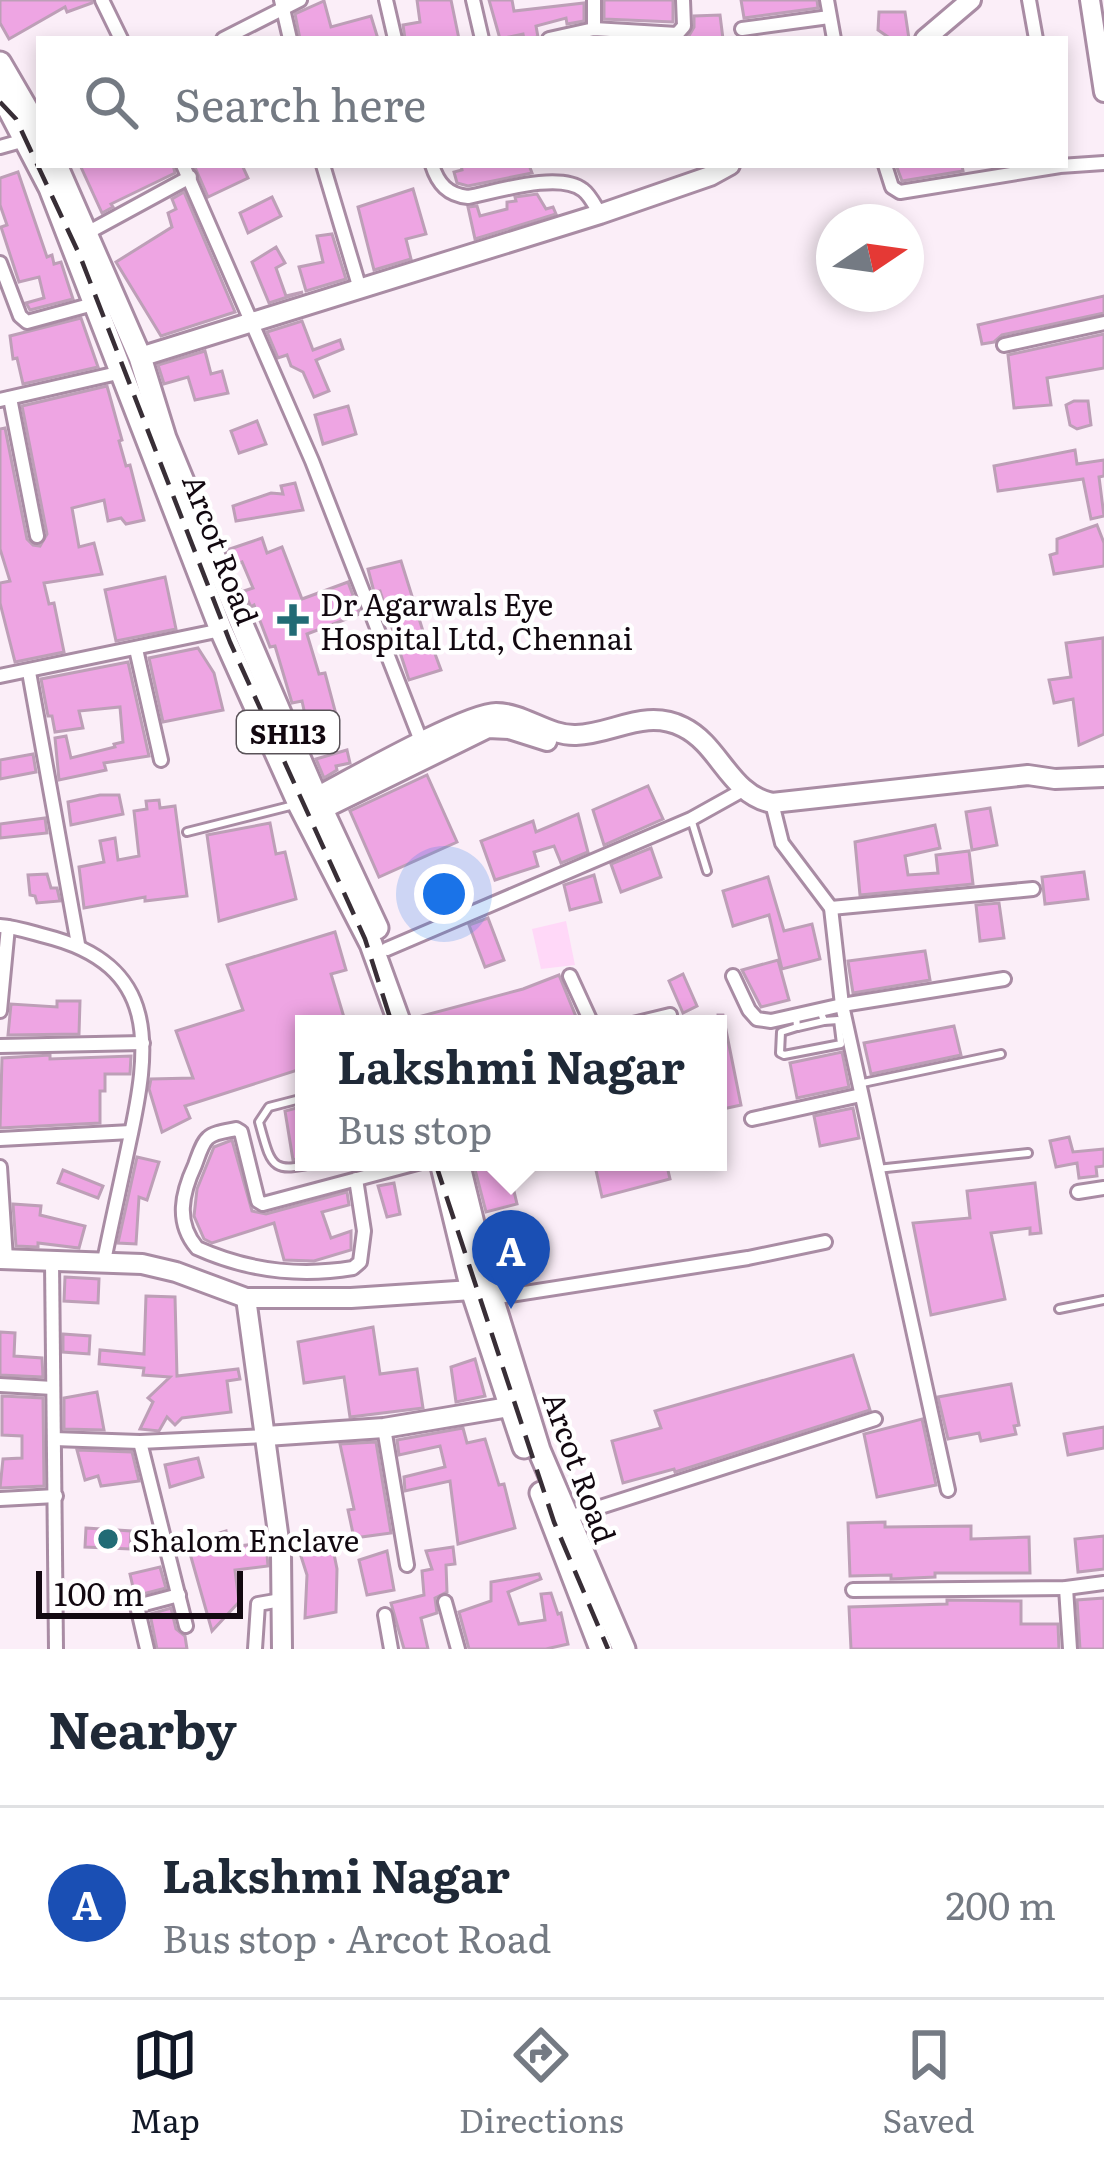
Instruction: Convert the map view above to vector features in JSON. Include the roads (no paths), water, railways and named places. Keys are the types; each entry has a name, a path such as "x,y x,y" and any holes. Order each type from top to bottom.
{"main road":[{"name":"Arcot Road","path":"0,63 32,135"},
{"name":"Arcot Road","path":"0,92 32,135"},
{"name":"Arcot Road","path":"43,168 221,631 387,949 411,1015"},
{"name":"Arcot Road","path":"57,168 140,357 165,438 397,1015"},
{"name":"Arcot Road","path":"444,1171 538,1450 624,1649"},
{"name":"Arcot Road","path":"460,1171 509,1407 601,1649"}],"street":[{"path":"102,0 120,36"},
{"path":"229,36 281,4 300,0"},
{"path":"386,0 393,36"},
{"path":"473,0 481,36"},
{"path":"594,0 594,29"},
{"path":"562,36 594,29 682,32 683,0"},
{"path":"826,0 833,36"},
{"path":"929,36 971,0"},
{"path":"1028,0 1035,36"},
{"path":"1090,0 1104,92"},
{"path":"281,4 289,36"},
{"path":"742,28 829,16"},
{"path":"0,147 32,135"},
{"path":"1068,165 1104,163"},
{"path":"324,168 360,289"},
{"path":"433,168 450,194 462,197 541,183 580,188 599,214"},
{"path":"534,168 541,183"},
{"path":"140,357 599,214 722,168"},
{"path":"885,168 899,192 1042,168"},
{"path":"87,233 187,171 254,321 425,750"},
{"path":"0,263 20,316 27,322 97,303"},
{"path":"1004,345 1104,323"},
{"path":"37,536 5,399 122,372"},
{"path":"0,676 221,631"},
{"path":"136,649 161,760"},
{"path":"29,672 79,944"},
{"path":"311,807 493,713 568,735 654,719 679,724 694,734 738,793 772,808 1028,776 1104,777"},
{"path":"387,949 691,819 738,793"},
{"path":"772,808 782,843 831,908 842,1005 948,1490"},
{"path":"831,908 1034,890"},
{"path":"0,1011 4,927 79,944 104,959 124,980 137,1009 143,1080 104,1261"},
{"path":"570,976 588,1015"},
{"path":"733,976 757,1019 796,1022 842,1005 1004,979"},
{"path":"0,1046 143,1042"},
{"path":"752,1119 860,1090"},
{"path":"356,1179 364,1231 357,1266 296,1275 197,1248 186,1232 184,1188 210,1136 239,1129 260,1203 387,1171"},
{"path":"0,1139 131,1132"},
{"path":"0,1167 3,1259 104,1261 176,1272 246,1298 482,1294 706,1265 825,1242"},
{"path":"1078,1192 1104,1187"},
{"path":"52,1262 56,1649"},
{"path":"244,1264 241,1274 281,1555 282,1649"},
{"path":"0,1385 53,1388"},
{"path":"54,1439 140,1442 384,1428 509,1407"},
{"path":"566,1518 875,1420"},
{"path":"384,1428 407,1565"},
{"path":"140,1442 186,1626"},
{"path":"0,1499 56,1496"},
{"path":"854,1590 1066,1588 1104,1583"},
{"path":"1066,1588 1070,1649"},
{"path":"147,1649 137,1606 178,1595"},
{"path":"255,1649 258,1604 281,1600"},
{"path":"445,1602 458,1649"},
{"path":"385,1616 391,1649"}],"lane":[{"path":"187,832 311,807"},
{"path":"691,819 707,871"},
{"path":"796,1022 781,1032 784,1055 842,1044 838,1020 822,1016"},
{"path":"860,1090 1001,1054"},
{"path":"295,1100 269,1107 259,1122 269,1158 278,1168 295,1168"},
{"path":"878,1169 1028,1153"},
{"path":"1059,1309 1104,1300"}],"railway":[{"path":"0,102 16,119 36,162"},
{"path":"39,168 80,256 230,642 365,939 389,1015"},
{"path":"438,1171 554,1522 608,1649"}],"place":[{"name":"Dr Agarwals Eye Hospital Ltd, Chennai","path":"293,620"},
{"name":"Lakshmi Nagar","path":"511,1309"},
{"name":"Shalom Enclave","path":"108,1539"}]}
